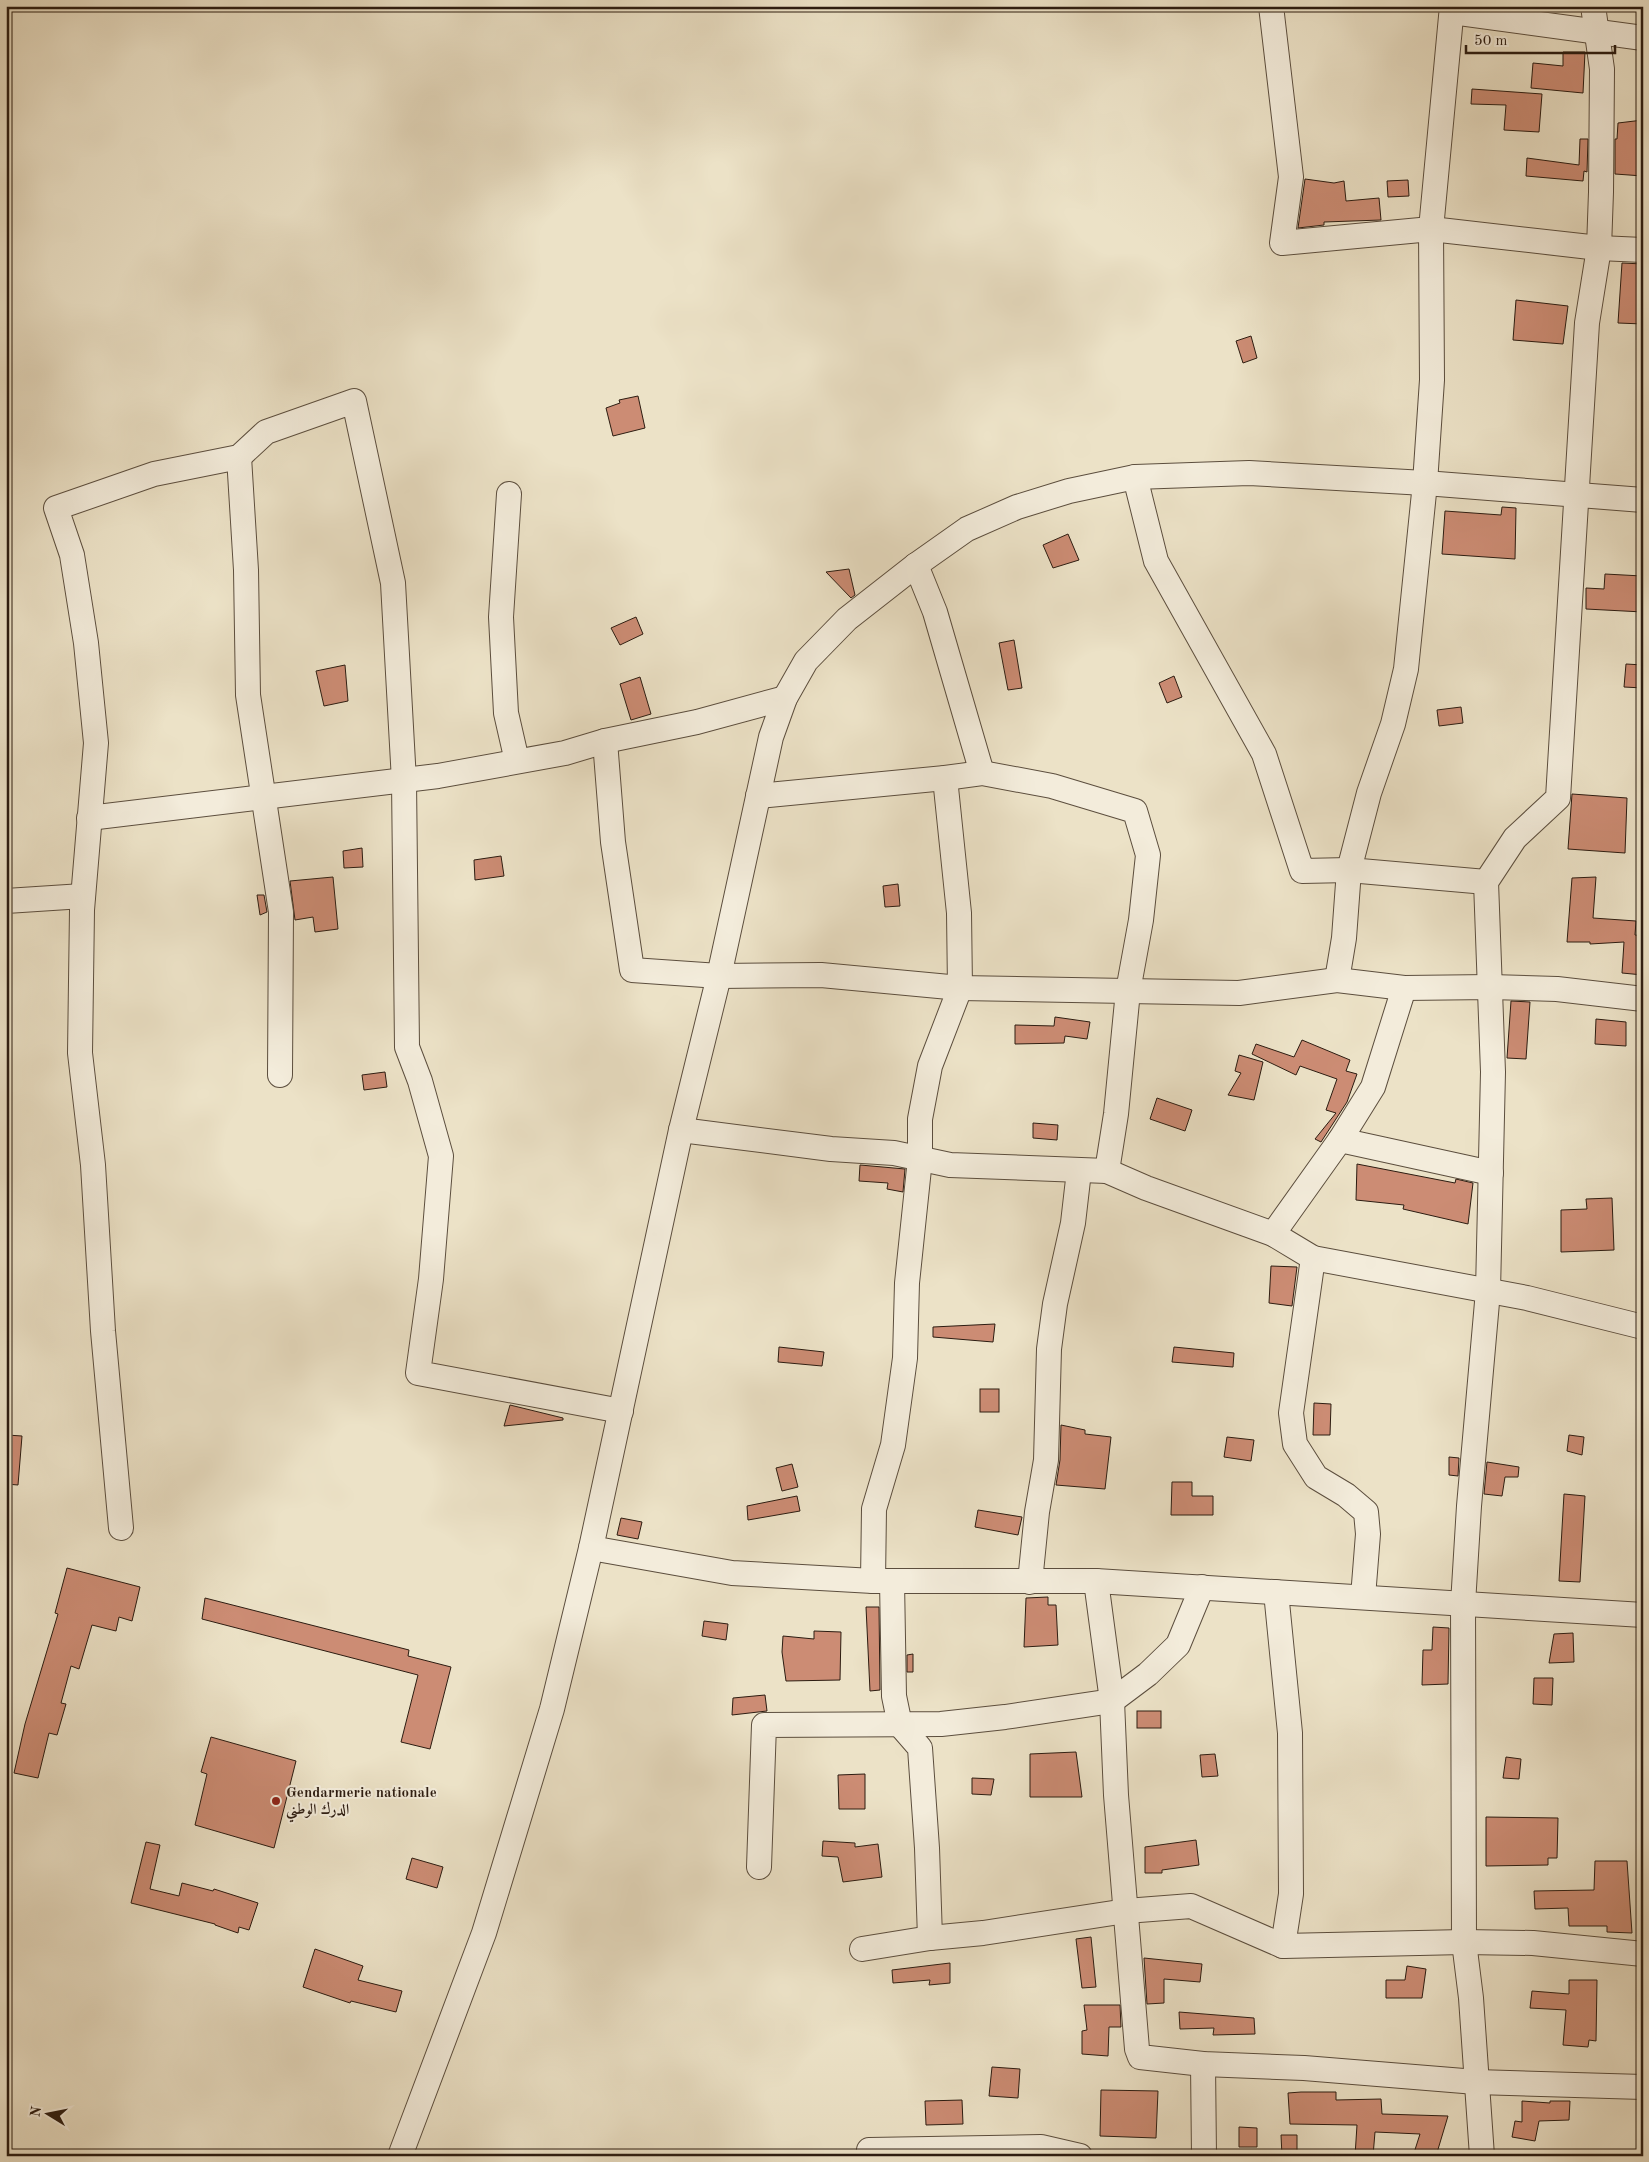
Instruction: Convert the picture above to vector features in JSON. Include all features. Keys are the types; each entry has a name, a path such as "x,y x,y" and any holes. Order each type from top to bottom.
{"street":[{"path":"1271,6 1291,177 1282,243 1431,229 1599,248 1643,250"},
{"path":"1482,2156 1471,1998 1464,1942 1463,1604 1470,1497 1488,1291 1493,1072 1486,882 1515,838 1558,798 1587,323 1599,248 1602,192 1602,69 1593,6"},
{"path":"1337,980 1344,938 1349,870 1369,793 1393,724 1406,669 1425,483 1432,380 1431,229 1452,9 1643,38"},
{"path":"121,1528 103,1331 93,1165 80,1053 83,896 96,743 87,652 72,555 56,508 154,474 239,456 266,432 354,401 393,583 404,781 407,1047 420,1081 441,1156 431,1279 418,1373 621,1411"},
{"path":"239,456 246,570 248,694 281,912 280,1075"},
{"path":"400,2156 484,1933 552,1709 591,1548 681,1130 719,976 771,737 785,698 806,661 847,619 916,565 967,529 1017,507 1069,491 1135,477 1250,473 1425,483 1643,500"},
{"path":"1135,477 1156,561 1264,754 1302,871 1349,870 1486,882"},
{"path":"509,494 501,617 506,714 517,762"},
{"path":"916,565 935,612 982,772"},
{"path":"89,818 404,781 517,762 565,753 604,741 697,722 785,698"},
{"path":"604,741 613,842 632,970 719,976 822,975 960,988 1239,993 1337,980 1404,988 1491,987 1558,990 1643,999"},
{"path":"758,796 945,778 982,772 1052,786 1135,811 1148,855 1141,920 1128,991 1116,1114 1107,1171"},
{"path":"930,1938 927,1848 920,1748 900,1725 894,1696 874,1509 893,1445 905,1358 907,1283 920,1159 920,1119 930,1066 960,988 958,913 945,778"},
{"path":"6,901 83,896"},
{"path":"1273,1234 1340,1140 1373,1087 1404,988"},
{"path":"681,1130 831,1149 894,1153 950,1166 1107,1171 1146,1188 1273,1234 1313,1258 1527,1298 1643,1327"},
{"path":"1340,1140 1491,1172"},
{"path":"1030,1582 1037,1512 1046,1460 1049,1349 1055,1304 1072,1222 1079,1171"},
{"path":"1313,1258 1291,1412 1295,1444 1316,1477 1346,1495 1366,1512 1368,1534 1363,1597"},
{"path":"591,1548 732,1573 882,1581 1096,1581 1643,1616"},
{"path":"1096,1581 1112,1701 1116,1795 1137,2049 1140,2057 1204,2064 1304,2068 1476,2082 1643,2087"},
{"path":"759,1867 764,1725 941,1724 1005,1717 1112,1701 1148,1674 1178,1644 1202,1587"},
{"path":"1276,1592 1290,1733 1291,1894 1284,1946"},
{"path":"862,1949 930,1938 983,1934 1126,1911 1191,1906 1284,1946 1464,1942 1532,1943 1643,1954"},
{"path":"1204,2064 1204,2156"},
{"path":"869,2150 1041,2146 1080,2156"}],"building":[{"path":"1563,52 1585,52 1583,93 1531,88 1533,63 1563,66"},
{"path":"1472,89 1542,94 1539,132 1504,130 1506,105 1471,104"},
{"path":"1643,120 1643,176 1615,174 1615,139 1617,139 1618,123"},
{"path":"1580,139 1588,139 1587,172 1584,171 1583,181 1526,176 1527,158 1579,165"},
{"path":"1305,179 1334,183 1344,181 1346,201 1379,198 1381,220 1324,222 1324,225 1298,228"},
{"path":"1408,180 1409,196 1388,197 1387,181"},
{"path":"1622,263 1643,264 1643,324 1618,323"},
{"path":"1516,300 1568,306 1563,344 1513,340"},
{"path":"1251,336 1257,358 1243,363 1236,341"},
{"path":"638,396 645,428 613,436 606,408 620,403 619,400"},
{"path":"1502,507 1516,508 1515,559 1442,554 1445,511 1501,515"},
{"path":"1068,534 1079,560 1053,568 1043,545"},
{"path":"849,569 855,595 851,598 826,572"},
{"path":"1605,574 1642,576 1643,612 1586,609 1586,588 1604,589"},
{"path":"636,617 643,634 620,645 611,628"},
{"path":"1014,640 1022,688 1008,690 999,643"},
{"path":"1626,664 1643,665 1643,688 1624,687"},
{"path":"345,665 348,701 324,706 316,671"},
{"path":"1174,676 1182,697 1167,703 1159,683"},
{"path":"640,677 651,714 631,720 620,684"},
{"path":"1461,707 1463,723 1439,726 1437,710"},
{"path":"1572,794 1627,798 1625,853 1568,849"},
{"path":"362,848 363,867 344,868 343,851"},
{"path":"501,856 504,876 475,880 474,860"},
{"path":"333,877 338,929 315,932 313,917 295,920 290,881"},
{"path":"1596,877 1593,918 1636,921 1635,935 1643,936 1643,975 1622,973 1624,942 1590,944 1590,942 1567,942 1572,878"},
{"path":"898,884 900,906 885,907 883,886"},
{"path":"257,895 264,895 267,912 260,915"},
{"path":"1511,1001 1530,1002 1526,1059 1507,1058"},
{"path":"1055,1017 1090,1022 1087,1039 1065,1036 1064,1043 1015,1044 1015,1025 1054,1026"},
{"path":"1596,1019 1626,1022 1626,1046 1595,1044"},
{"path":"1302,1040 1350,1060 1346,1071 1357,1074 1347,1102 1321,1142 1315,1139 1336,1113 1326,1110 1337,1079 1300,1066 1296,1075 1252,1054 1256,1044 1294,1057"},
{"path":"1239,1055 1263,1062 1254,1100 1228,1095 1241,1073 1235,1071"},
{"path":"385,1072 387,1087 364,1090 362,1075"},
{"path":"1157,1098 1192,1110 1185,1131 1150,1119"},
{"path":"1033,1123 1058,1125 1057,1140 1033,1138"},
{"path":"1357,1164 1455,1183 1456,1179 1473,1183 1468,1224 1403,1209 1404,1205 1356,1200"},
{"path":"860,1165 905,1169 903,1192 887,1189 888,1183 859,1181"},
{"path":"1612,1198 1614,1250 1561,1252 1561,1210 1587,1209 1586,1199"},
{"path":"1271,1266 1297,1267 1292,1306 1269,1303"},
{"path":"995,1324 993,1342 933,1337 933,1327"},
{"path":"779,1347 824,1352 822,1366 778,1362"},
{"path":"1174,1347 1234,1353 1233,1367 1172,1362"},
{"path":"980,1389 999,1389 999,1412 980,1412"},
{"path":"1314,1403 1331,1404 1330,1435 1313,1435"},
{"path":"510,1405 563,1418 563,1420 504,1426"},
{"path":"1061,1425 1085,1430 1085,1434 1111,1437 1105,1489 1056,1485 1060,1460"},
{"path":"7,1435 22,1436 18,1485 6,1484"},
{"path":"1569,1435 1584,1437 1582,1455 1567,1451"},
{"path":"1227,1437 1254,1440 1251,1461 1224,1457"},
{"path":"1449,1457 1459,1458 1458,1476 1449,1475"},
{"path":"1487,1462 1519,1467 1518,1477 1505,1477 1502,1496 1484,1494"},
{"path":"792,1464 798,1487 782,1491 776,1468"},
{"path":"1172,1482 1192,1482 1192,1496 1213,1496 1213,1515 1171,1515"},
{"path":"1564,1494 1585,1496 1580,1582 1559,1581"},
{"path":"797,1496 800,1511 748,1520 747,1506"},
{"path":"978,1510 1022,1517 1018,1535 975,1527"},
{"path":"621,1518 642,1522 638,1539 617,1535"},
{"path":"67,1568 140,1587 132,1621 119,1617 116,1631 92,1625 79,1669 71,1666 61,1703 66,1704 57,1735 49,1733 38,1778 14,1773 25,1724 58,1614 55,1613"},
{"path":"1048,1597 1048,1605 1056,1605 1058,1645 1024,1647 1026,1598"},
{"path":"205,1598 409,1650 408,1656 451,1667 430,1749 401,1742 418,1675 202,1619"},
{"path":"866,1607 879,1607 880,1690 870,1691"},
{"path":"704,1621 728,1624 726,1640 702,1636"},
{"path":"1433,1627 1449,1628 1448,1684 1422,1685 1423,1650 1432,1650"},
{"path":"814,1631 841,1632 840,1680 786,1681 782,1652 783,1636 814,1639"},
{"path":"1573,1633 1574,1662 1549,1663 1554,1634"},
{"path":"913,1654 913,1672 907,1672 907,1655"},
{"path":"1534,1678 1553,1678 1552,1705 1533,1704"},
{"path":"765,1695 767,1711 732,1715 733,1698"},
{"path":"1137,1711 1161,1711 1161,1728 1137,1728"},
{"path":"211,1737 296,1761 274,1848 195,1825 207,1774 201,1772"},
{"path":"1076,1752 1082,1797 1030,1797 1030,1754"},
{"path":"1215,1754 1218,1776 1202,1777 1200,1755"},
{"path":"1506,1757 1521,1759 1519,1779 1503,1778"},
{"path":"865,1774 865,1809 839,1809 838,1775"},
{"path":"972,1778 994,1779 991,1795 972,1794"},
{"path":"1486,1817 1558,1818 1557,1858 1548,1858 1548,1865 1486,1866"},
{"path":"1196,1840 1199,1865 1162,1870 1162,1873 1145,1873 1145,1847"},
{"path":"823,1841 855,1843 855,1847 878,1844 882,1877 843,1882 838,1857 822,1856"},
{"path":"146,1842 160,1845 150,1889 179,1896 182,1883 213,1891 214,1889 258,1903 249,1930 239,1927 238,1933 215,1924 131,1903"},
{"path":"412,1858 443,1867 437,1888 406,1879"},
{"path":"1595,1861 1627,1861 1632,1933 1607,1932 1607,1926 1569,1926 1568,1908 1535,1909 1534,1891 1594,1890"},
{"path":"1091,1937 1096,1987 1082,1988 1076,1939"},
{"path":"315,1949 363,1966 358,1980 402,1991 396,2012 351,2001 350,2003 303,1987"},
{"path":"1144,1958 1202,1964 1200,1982 1164,1979 1164,2003 1147,2004"},
{"path":"950,1963 950,1983 929,1985 930,1980 893,1983 892,1970"},
{"path":"1407,1966 1426,1969 1422,1998 1386,1998 1386,1980 1405,1980"},
{"path":"1569,1980 1597,1980 1596,2041 1589,2040 1588,2047 1563,2045 1566,2010 1530,2008 1532,1991 1569,1994"},
{"path":"1084,2005 1120,2005 1121,2027 1109,2027 1108,2056 1082,2054 1082,2031 1087,2030"},
{"path":"1179,2012 1254,2018 1255,2034 1213,2035 1214,2028 1180,2029"},
{"path":"992,2067 1020,2069 1018,2098 989,2096"},
{"path":"1101,2090 1158,2091 1156,2138 1100,2136"},
{"path":"1336,2092 1336,2100 1381,2099 1382,2114 1448,2116 1436,2156 1413,2156 1420,2134 1375,2132 1373,2156 1355,2156 1357,2125 1290,2124 1288,2093"},
{"path":"962,2100 963,2124 926,2125 925,2101"},
{"path":"1522,2101 1550,2103 1550,2101 1570,2101 1569,2120 1539,2121 1535,2141 1512,2137 1515,2121 1522,2122"},
{"path":"1239,2127 1257,2128 1257,2147 1239,2147"},
{"path":"1281,2135 1297,2135 1297,2156 1282,2156"}],"place":[{"name":"Gendarmerie nationale الدرك الوطني","path":"276,1801"}]}
